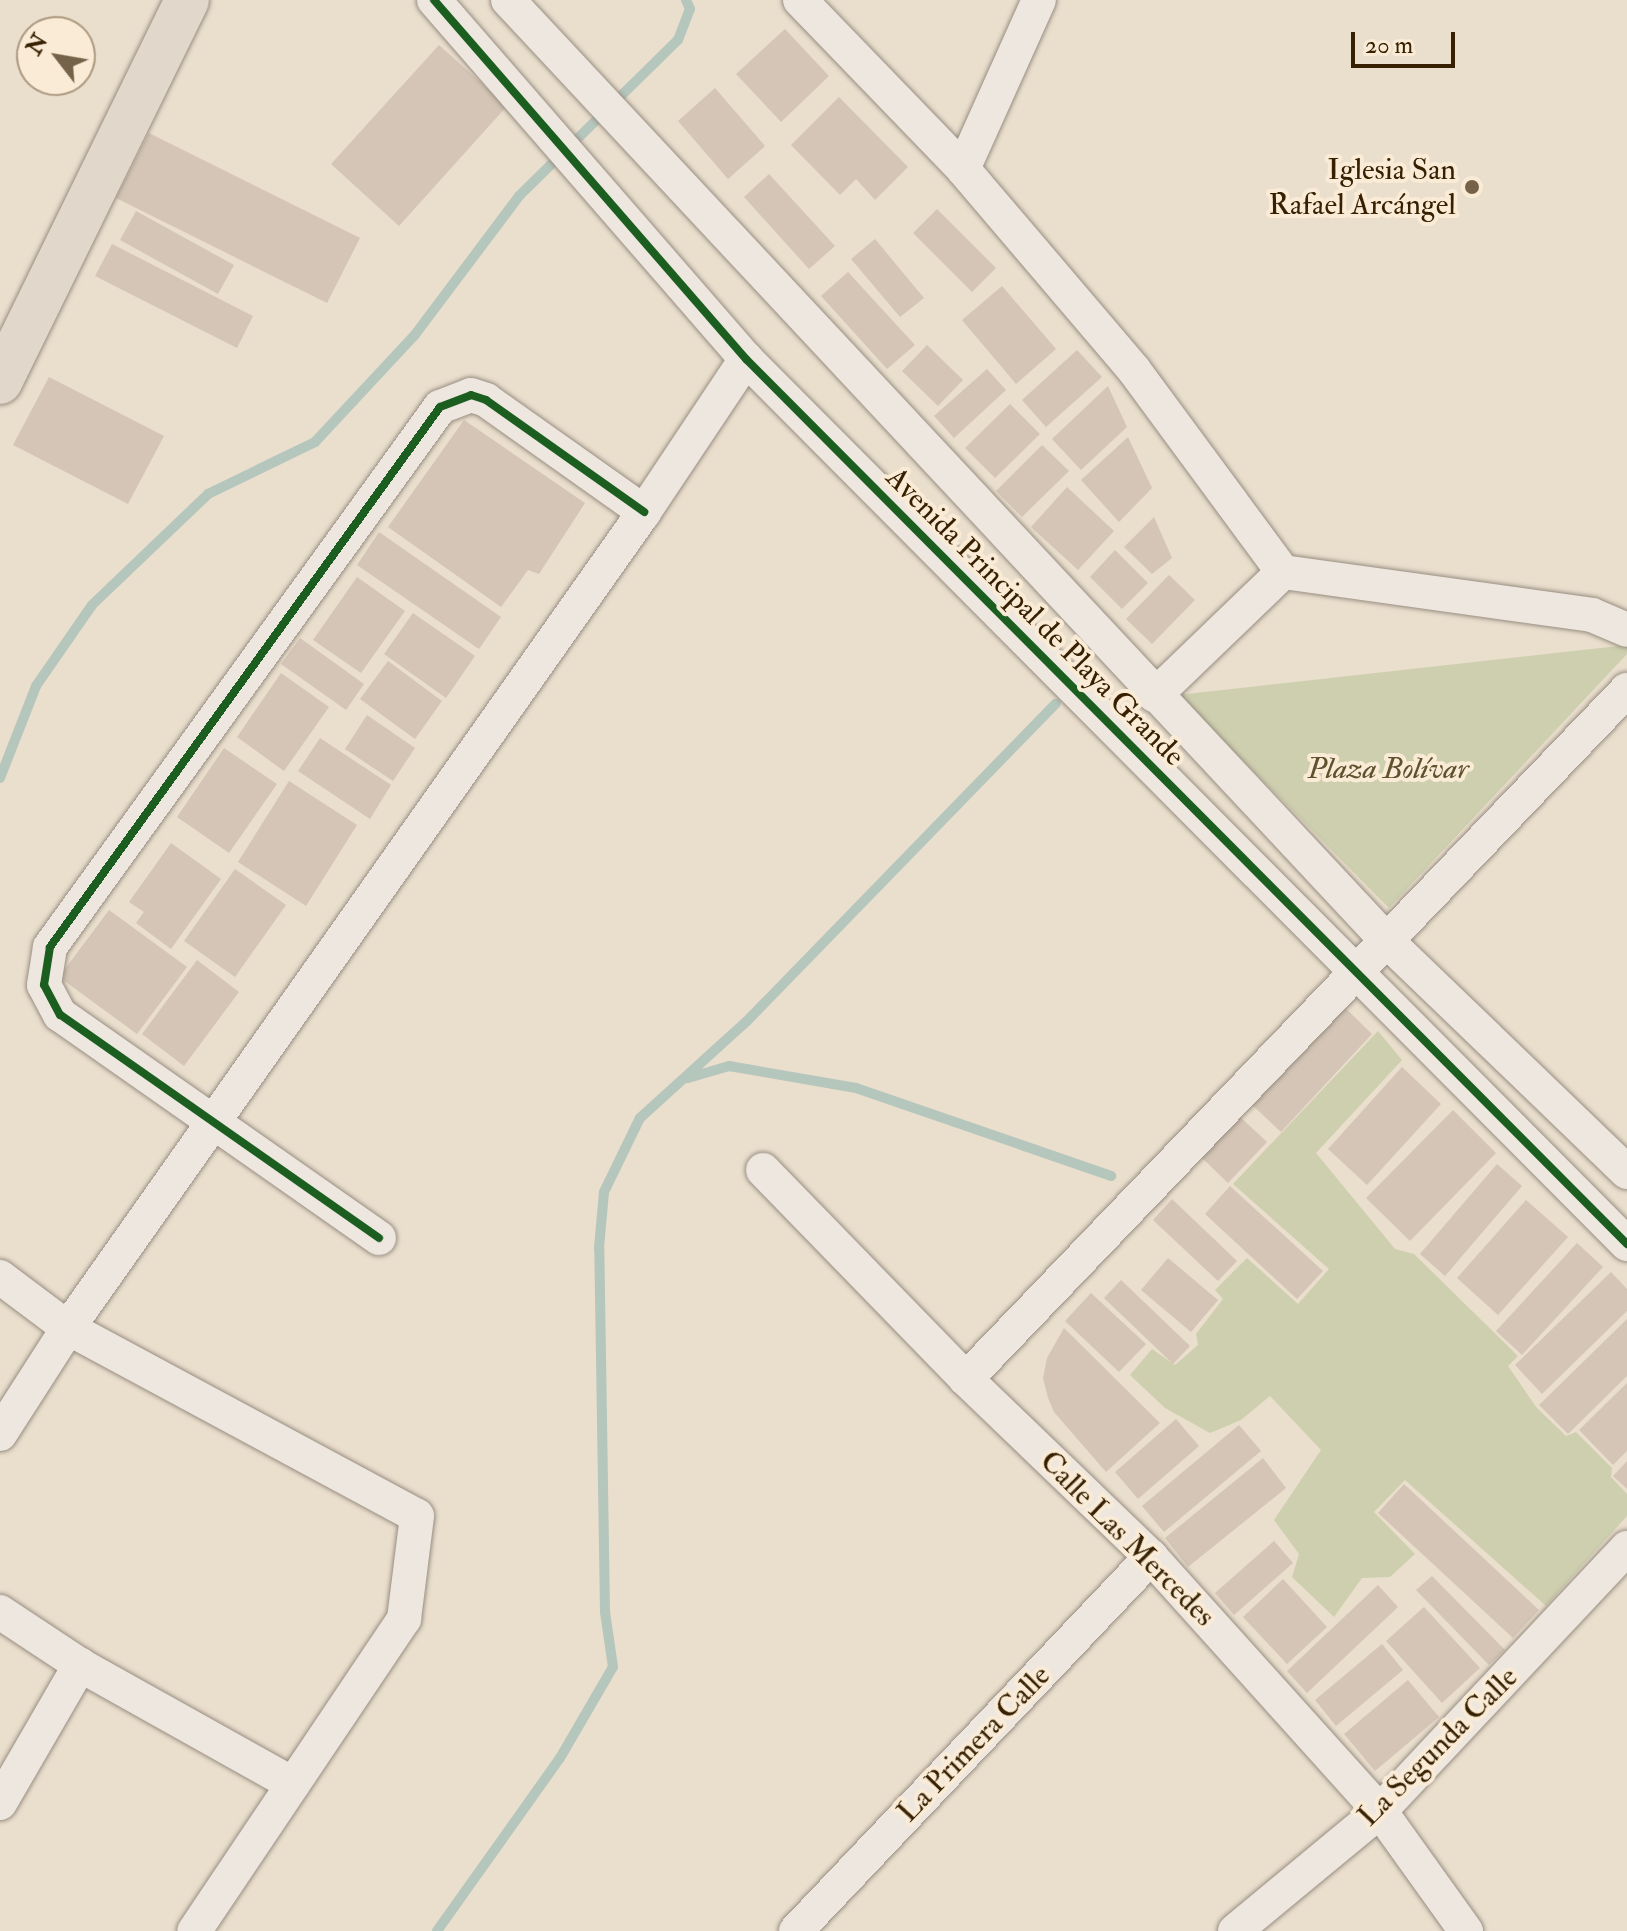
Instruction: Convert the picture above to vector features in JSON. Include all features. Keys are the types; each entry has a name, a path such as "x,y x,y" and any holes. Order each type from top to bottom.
{"highway":[{"path":"0,382 187,0"}],"street":[{"name":"Avenida Principal de Playa Grande","path":"434,0 746,359 1354,974 1627,1244"},
{"name":"Avenida Principal de Playa Grande","path":"508,0 1387,941 1627,1172"},
{"path":"800,0 963,169 1134,370 1283,572 1592,615 1627,630"},
{"path":"963,169 1039,0"},
{"path":"0,1434 68,1328 644,512 746,359"},
{"path":"379,1238 60,1015 44,985 50,947 440,407 471,395 486,400 644,512"},
{"path":"1155,695 1283,572"},
{"path":"966,1379 1627,690"},
{"name":"Calle Las Mercedes","path":"763,1170 966,1379 1151,1557 1380,1811 1466,1931"},
{"path":"0,1277 68,1328 417,1516 404,1619 194,1931"},
{"name":"La Segunda Calle","path":"1235,1931 1380,1811 1627,1548"},
{"name":"La Primera Calle","path":"796,1931 1151,1557"},
{"path":"0,1612 80,1665 293,1784"},
{"path":"0,1803 80,1665"}],"green space":[{"name":"Plaza Bolívar","path":"1627,645 1627,654 1389,908 1178,695"},
{"path":"1378,1031 1402,1060 1316,1153 1395,1249 1414,1254 1518,1356 1508,1366 1536,1407 1566,1436 1576,1432 1612,1468 1611,1477 1627,1494 1627,1516 1546,1606 1405,1480 1374,1512 1415,1554 1390,1577 1362,1578 1334,1617 1292,1577 1299,1554 1274,1520 1321,1450 1270,1396 1241,1420 1210,1433 1165,1408 1130,1375 1152,1349 1175,1365 1198,1345 1196,1334 1223,1299 1215,1290 1247,1258 1298,1304 1329,1269 1233,1184"}],"building":[{"path":"785,29 829,76 781,122 736,74"},
{"path":"439,45 507,106 399,226 331,164"},
{"path":"715,88 765,146 728,179 678,121"},
{"path":"839,97 908,167 875,200 856,179 840,195 791,145"},
{"path":"149,133 360,238 327,303 116,198"},
{"path":"769,174 835,246 809,269 744,197"},
{"path":"937,209 996,268 972,292 913,233"},
{"path":"136,211 234,265 218,294 120,240"},
{"path":"875,239 924,298 900,317 851,259"},
{"path":"112,244 253,316 237,348 95,276"},
{"path":"848,272 915,345 887,369 821,296"},
{"path":"1002,286 1056,349 1016,384 962,320"},
{"path":"927,345 963,380 938,406 902,371"},
{"path":"1077,350 1102,377 1046,427 1022,400"},
{"path":"987,369 1006,390 954,438 934,416"},
{"path":"49,377 164,436 128,504 13,445"},
{"path":"1108,386 1127,427 1081,470 1052,439"},
{"path":"1010,404 1040,434 995,478 965,448"},
{"path":"464,420 585,503 539,574 528,570 501,607 388,527"},
{"path":"1128,437 1152,488 1119,522 1081,480"},
{"path":"1042,445 1069,471 1022,517 996,491"},
{"path":"1067,487 1114,531 1078,570 1031,527"},
{"path":"1154,517 1172,558 1152,574 1124,547"},
{"path":"379,532 501,617 479,649 357,565"},
{"path":"1115,550 1148,583 1122,609 1090,577"},
{"path":"1169,575 1195,600 1152,644 1126,619"},
{"path":"357,577 405,611 361,673 313,640"},
{"path":"413,613 475,656 446,698 384,654"},
{"path":"300,638 364,684 346,710 281,664"},
{"path":"388,661 442,701 415,739 360,699"},
{"path":"281,673 329,707 284,771 237,737"},
{"path":"367,715 415,748 393,781 345,749"},
{"path":"320,738 391,785 370,819 298,771"},
{"path":"224,748 277,784 229,853 177,817"},
{"path":"289,781 357,825 306,906 238,862"},
{"path":"171,843 221,879 171,949 136,923 144,912 129,902"},
{"path":"235,869 286,905 235,977 184,941"},
{"path":"109,910 187,967 137,1034 59,977"},
{"path":"197,960 239,992 184,1066 142,1034"},
{"path":"1338,1001 1372,1034 1281,1132 1247,1100"},
{"path":"1402,1067 1441,1104 1367,1185 1328,1149"},
{"path":"1453,1110 1496,1153 1410,1241 1366,1198"},
{"path":"1237,1114 1267,1142 1228,1183 1199,1155"},
{"path":"1497,1164 1522,1186 1445,1276 1420,1254"},
{"path":"1230,1186 1323,1271 1297,1299 1205,1214"},
{"path":"1172,1199 1237,1261 1218,1281 1153,1220"},
{"path":"1526,1200 1568,1237 1498,1315 1457,1278"},
{"path":"1577,1243 1603,1267 1522,1355 1496,1331"},
{"path":"1168,1258 1218,1300 1191,1332 1141,1290"},
{"path":"1611,1272 1627,1289 1627,1311 1542,1394 1515,1365"},
{"path":"1121,1280 1190,1346 1173,1364 1104,1298"},
{"path":"1091,1293 1146,1344 1119,1372 1065,1321"},
{"path":"1627,1319 1627,1376 1568,1434 1539,1405"},
{"path":"1064,1328 1160,1423 1106,1472 1054,1412 1048,1398 1043,1378 1047,1358"},
{"path":"1627,1383 1627,1451 1613,1465 1579,1430"},
{"path":"1176,1419 1199,1446 1138,1499 1115,1472"},
{"path":"1239,1425 1261,1451 1164,1532 1142,1506"},
{"path":"1263,1458 1286,1488 1188,1567 1165,1538"},
{"path":"1627,1461 1627,1489 1613,1476"},
{"path":"1404,1484 1539,1610 1513,1638 1378,1513"},
{"path":"1274,1541 1293,1563 1234,1615 1215,1593"},
{"path":"1432,1576 1505,1650 1489,1665 1416,1590"},
{"path":"1283,1579 1327,1627 1287,1664 1243,1617"},
{"path":"1378,1585 1398,1607 1307,1693 1287,1671"},
{"path":"1424,1607 1480,1668 1442,1703 1386,1641"},
{"path":"1382,1644 1403,1670 1336,1726 1315,1700"},
{"path":"1408,1680 1439,1717 1375,1771 1344,1734"}],"waterway":[{"path":"0,778 36,686 92,605 208,494 315,442 414,336 519,196 678,40 690,9 686,0"},
{"path":"437,1931 560,1758 613,1667 605,1612 599,1248 604,1192 640,1118 747,1021 1056,703"},
{"path":"688,1078 729,1066 856,1088 1111,1176"}],"cycle path":[{"path":"434,0 746,359 1627,1244"},
{"path":"379,1238 60,1015 44,985 50,947 440,407 471,395 486,400 644,512"}],"place":[{"name":"Iglesia San Rafael Arcángel","path":"1472,187"}]}
